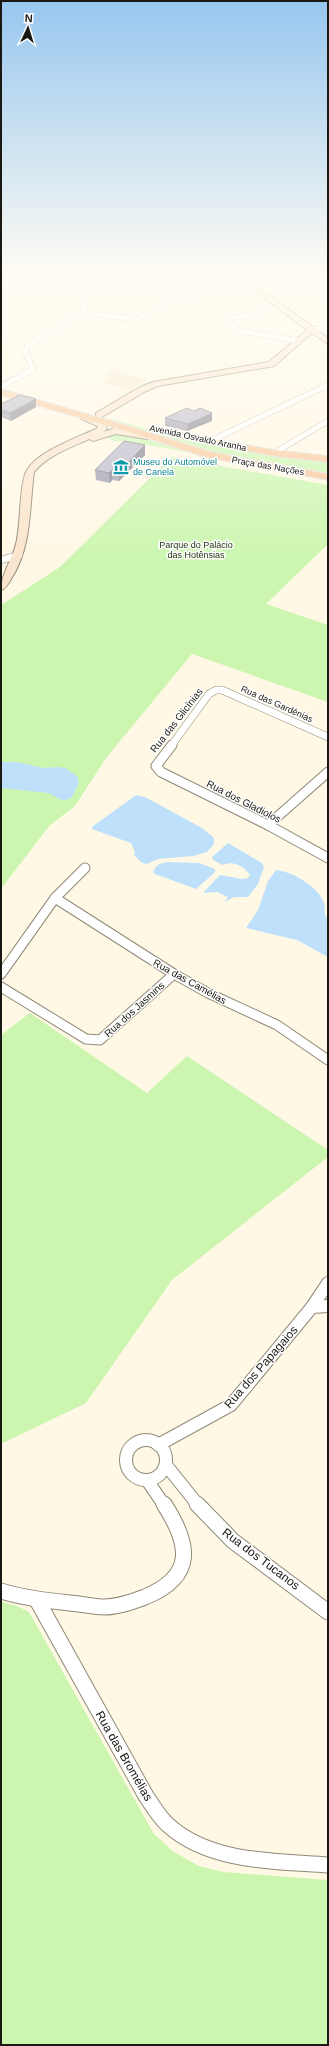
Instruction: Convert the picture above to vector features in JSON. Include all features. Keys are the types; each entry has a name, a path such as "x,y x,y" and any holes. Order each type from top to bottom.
{"main road":[{"name":"Avenida Osvaldo Aranha","path":"1,387 208,442 274,453 328,459"},
{"name":"Praça das Nações","path":"1,392 209,455 325,476"},
{"path":"47,405 89,414 99,414"}],"street":[{"path":"1,387 29,371"},
{"path":"99,414 143,389 156,384 228,371"},
{"path":"208,442 328,385"},
{"path":"1,586 19,555 24,535 30,472 36,463 49,455 103,429 101,424 81,415"},
{"path":"274,453 328,421"},
{"path":"70,445 116,432 150,436"},
{"path":"1,560 19,555"},
{"name":"Rua das Gardênias","path":"218,690 222,690 328,738"},
{"name":"Rua das Glicínias","path":"156,768 157,762 209,694 218,690"},
{"name":"Rua dos Gladiolos","path":"156,768 161,772 326,855"},
{"path":"268,825 328,772"},
{"path":"1,974 55,898 85,868"},
{"name":"Rua das Camélias","path":"55,898 174,974 214,996 277,1025 328,1060"},
{"name":"Rua dos Jasmins","path":"1,987 86,1039 92,1041 100,1040 174,974"},
{"name":"Rua dos Papagaios","path":"158,1445 228,1408 312,1307 328,1283"},
{"path":"312,1307 328,1306"},
{"path":"139,1442 152,1442 158,1445 166,1454 166,1466 159,1475 147,1480 134,1477 129,1472 125,1461 126,1455 133,1445 139,1442"},
{"name":"Rua dos Tucanos","path":"166,1466 211,1520 233,1540 305,1593 328,1612"},
{"path":"1,1592 37,1600 105,1607 134,1601 167,1586 176,1579 184,1562 182,1542 173,1523 147,1480"},
{"name":"Rua das Bromélias","path":"37,1600 146,1796 168,1825 195,1843 227,1854 328,1865"}],"shaded area":[{"path":"110,371 118,371 147,380 130,390 102,382 111,376 105,374"}],"green space":[{"path":"106,418 206,444 328,462 328,473 209,453 103,419"},
{"path":"118,433 130,434 192,453 125,441 114,441 107,437"},
{"name":"Parque do Palácio das Hotênsias","path":"171,457 328,485 328,544 266,604 328,625 328,702 192,654 106,758 75,806 49,826 1,889 1,605 60,567"},
{"path":"30,1013 147,1093 187,1056 328,1150 328,1157 172,1280 86,1403 1,1444 1,1035"},
{"path":"1,1602 15,1605 29,1612 154,1834 174,1852 199,1866 223,1872 328,1880 328,2045 1,2045"}],"water":[{"path":"1,762 17,762 43,768 65,768 77,776 79,783 72,797 64,801 48,793 1,788"},
{"path":"136,795 145,797 202,828 214,838 214,844 207,852 193,856 158,859 147,864 142,863 134,855 135,852 131,843 92,829 92,827"},
{"path":"228,843 262,863 264,867 258,884 248,897 234,897 225,902 228,897 217,892 203,893 220,875 242,879 248,878 250,875 245,869 238,865 231,863 223,865 213,860 212,857"},
{"path":"167,862 199,863 215,869 215,872 196,889 153,872 158,865"},
{"path":"276,870 283,871 304,881 321,897 325,905 328,920 328,957 297,940 246,928 258,910 268,881"}],"building":[{"path":"20,395 36,399 10,413 1,410 1,404"},
{"path":"187,408 194,411 200,408 212,413 188,424 165,418"},
{"path":"124,441 145,445 119,472 112,470 109,473 95,470"}],"place":[{"name":"Museu do Automóvel de Canela","path":"121,467"}]}
